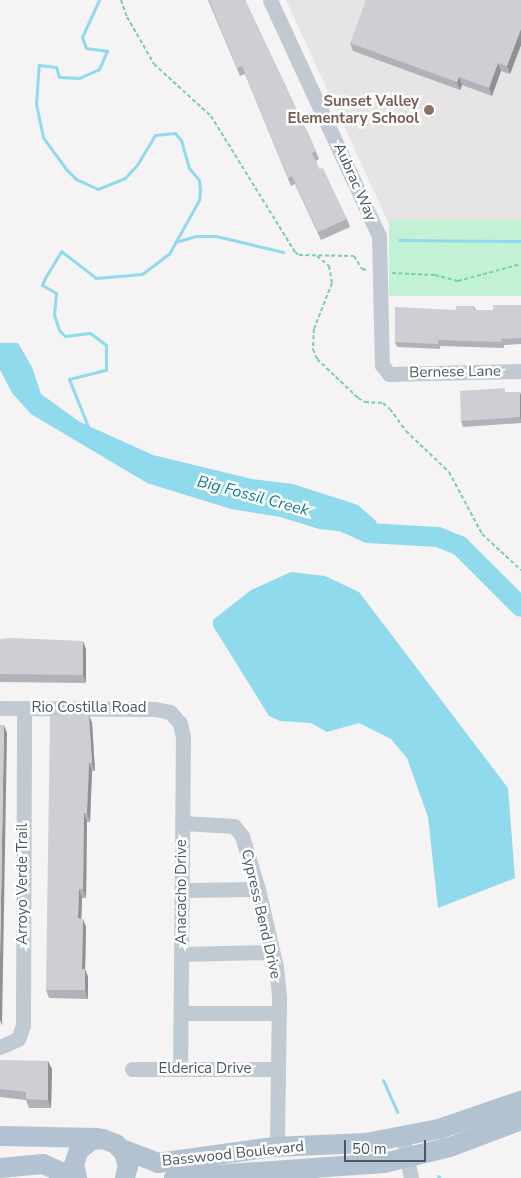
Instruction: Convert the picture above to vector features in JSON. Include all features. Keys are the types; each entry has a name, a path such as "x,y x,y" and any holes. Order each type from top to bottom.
{"main road":[{"name":"Basswood Boulevard","path":"103,1139 122,1149 158,1163 277,1147 403,1138 469,1120 521,1101"},
{"name":"Basswood Boulevard","path":"174,1178 340,1168 407,1158 467,1142 521,1120"},
{"path":"0,1136 103,1139"},
{"path":"76,1178 74,1165 79,1150 92,1140 103,1139"},
{"path":"122,1149 127,1162 125,1178"},
{"path":"0,1168 43,1164 76,1178"}],"street":[{"name":"Aubrac Way","path":"270,0 378,236 380,358 389,374"},
{"name":"Bernese Lane","path":"389,374 521,371"},
{"name":"Rio Costilla Road","path":"0,708 155,709 176,717"},
{"name":"Arroyo Verde Trail","path":"0,1047 18,1039 23,1025 24,708"},
{"name":"Anacacho Drive","path":"176,717 183,736 180,1069"},
{"name":"Cypress Bend Drive","path":"182,823 234,826 242,836 258,889 276,967 279,1013 277,1147"},
{"path":"182,890 258,889"},
{"path":"182,954 271,952"},
{"path":"180,1013 279,1013"},
{"name":"Elderica Drive","path":"132,1069 278,1069"},
{"path":"403,1138 411,1178"}],"path":[{"path":"121,0 127,17 154,64 211,116 295,252 317,256 354,256 362,269 373,271"},
{"path":"317,256 329,266 332,283 314,329 313,349 317,359 358,398 365,402 385,404 390,409 406,431 449,472 482,534 521,570"},
{"path":"388,273 435,275 458,281 521,264"}],"shaded area":[{"name":"Sunset Valley Elementary School","path":"286,0 521,0 521,220 389,224"}],"green space":[{"path":"389,220 521,220 521,296 389,296"}],"water":[{"path":"0,343 18,343 32,367 41,394 80,422 153,455 252,479 293,484 358,505 377,522 373,528 348,532 319,529 280,517 231,509 147,483 31,414 12,393 0,370"},
{"path":"291,572 325,576 359,592 508,788 515,878 438,908 428,817 407,758 391,739 359,723 327,732 311,723 280,721 269,716 213,626 213,620 251,590"},
{"path":"494,574 521,601 521,615 494,587 488,575"}],"building":[{"path":"209,0 245,0 316,151 312,153 319,169 323,168 347,219 318,232 292,176 288,178 242,66 237,68"},
{"path":"366,0 521,0 521,29 507,66 498,63 489,88 459,77 457,82 350,43"},
{"path":"493,305 521,305 521,338 501,339 502,342 438,340 438,344 395,342 395,307 456,310 456,306 474,306 474,310 493,310"},
{"path":"505,388 505,392 520,392 520,417 461,421 460,391"},
{"path":"0,639 83,641 83,675 0,674"},
{"path":"89,715 92,763 89,763 87,813 84,813 83,889 79,889 78,918 83,919 82,969 85,969 85,990 46,990 50,716"},
{"path":"0,725 4,725 0,957"},
{"path":"0,1060 48,1061 48,1100 26,1099 26,1092 0,1089"}],"waterway":[{"path":"89,429 69,379 106,370 106,345 90,333 65,336 59,330 54,315 56,293 42,285 45,278 61,251 96,278 142,274 169,254 199,200 200,190 199,180 189,168 181,140 175,133 155,135 137,165 125,178 98,189 76,179 66,169 43,137 36,104 39,65 56,67 59,77 79,78 99,69 107,51 86,48 82,37 99,0"},
{"path":"175,242 196,236 216,236 283,252"},
{"path":"399,240 521,241"},
{"name":"Big Fossil Creek","path":"337,519 368,533 438,537 460,546 521,607"},
{"path":"383,1080 397,1112"}],"place":[{"name":"Sunset Valley Elementary School","path":"429,110"}]}
